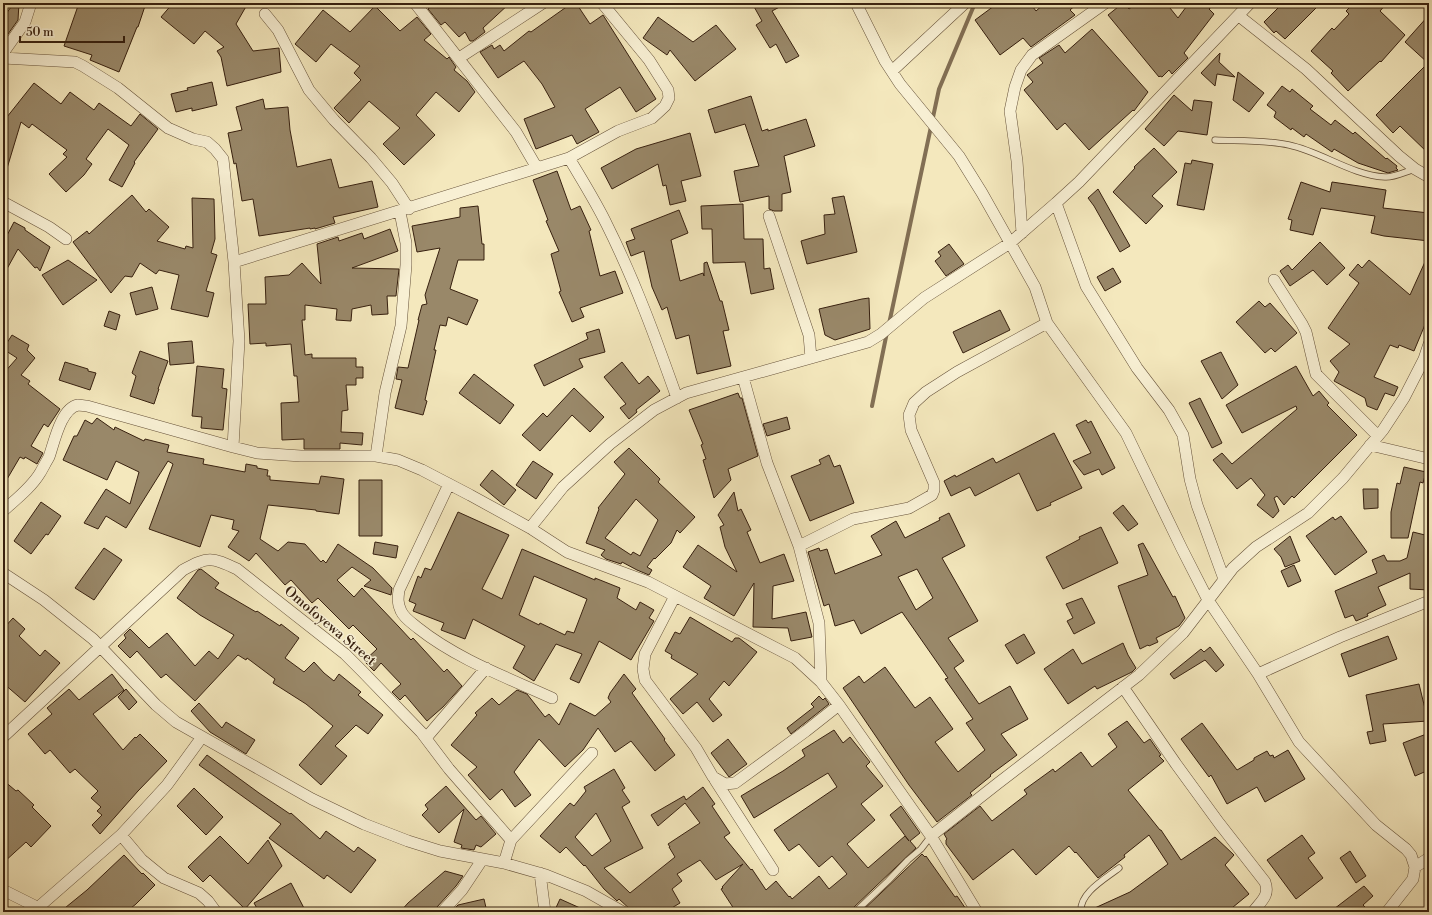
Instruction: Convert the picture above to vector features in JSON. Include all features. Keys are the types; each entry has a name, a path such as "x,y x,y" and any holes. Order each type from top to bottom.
{"street":[{"path":"3,53 25,22 31,3"},
{"path":"415,3 516,132 537,168"},
{"path":"459,58 543,3"},
{"path":"234,262 569,158 618,131 652,118 665,106 669,98 668,90 649,60 602,3"},
{"path":"856,3 885,61 900,84 959,156 982,192 1035,288 1048,323 1126,433 1208,600 1258,674 1299,742 1376,825 1406,849 1411,855 1415,867 1413,879 1387,912"},
{"path":"892,71 965,3"},
{"path":"1022,233 1017,161 1010,111 1015,86 1021,70 1032,55 1105,3"},
{"path":"530,528 563,487 610,444 654,410 686,393 868,342 881,334 924,298 1010,243 1079,182 1250,3"},
{"path":"265,14 278,30 309,90 334,120 372,158 392,183 404,210 406,258 402,320 385,393 376,456"},
{"path":"1238,16 1306,69 1399,156 1415,169 1429,177"},
{"path":"3,58 74,62 83,66 118,88 168,128 193,139 207,142 224,159 234,262 239,341 233,447"},
{"path":"569,158 606,223 621,254 644,306 677,398"},
{"path":"3,202 49,227 66,239"},
{"path":"1056,203 1086,286 1137,368 1169,410 1183,435 1196,505 1224,579"},
{"path":"769,216 809,335 811,358"},
{"path":"1274,280 1306,332 1316,374 1374,440 1429,458"},
{"path":"799,546 853,519 908,508 932,495 934,483 911,430 909,415 914,403 926,392 957,372 1048,323"},
{"path":"931,836 1139,675 1183,633 1233,568 1256,547 1308,513 1343,478 1374,440 1404,398 1424,359 1429,344"},
{"path":"744,377 767,463 799,546 819,623 821,682"},
{"path":"3,511 39,475 48,458 60,424 67,412 78,405 87,406 233,447 257,452 301,456 376,456 398,460 449,484 530,528 568,552 648,582 771,644 795,658 821,682 839,705 931,836 977,912"},
{"path":"449,484 399,590 398,601 401,612 409,621 435,641 486,668 552,698"},
{"name":"Omofoyewa Street","path":"3,736 183,570 207,559 221,561 237,569 344,654 421,732 449,769 511,840"},
{"path":"3,572 44,600 93,639 156,705 176,722 312,799 364,824 414,843 440,851 504,863 540,873 586,891 623,912"},
{"path":"675,596 645,654 643,669 645,680 696,748 773,870"},
{"path":"1258,674 1340,637 1429,601"},
{"path":"426,738 486,668"},
{"path":"1124,687 1176,764 1265,882 1268,890 1253,912"},
{"path":"713,777 725,784 735,783 839,705"},
{"path":"3,890 35,910 121,835 167,785 202,737"},
{"path":"504,863 511,840 592,753"},
{"path":"121,835 142,860 164,878 199,893 208,901 216,912"},
{"path":"1415,867 1429,858"},
{"path":"442,912 462,890 482,860"},
{"path":"540,873 545,912"}],"lane":[{"path":"1215,140 1269,142 1288,145 1309,151 1358,171 1387,178 1415,169"},
{"path":"855,912 921,849 931,836"},
{"path":"1081,912 1082,901 1086,894 1119,868"}],"building":[{"path":"14,3 19,3 18,20 3,41 3,18"},
{"path":"79,3 146,3 138,27 119,72 90,60 92,55 64,46"},
{"path":"173,3 248,3 236,24 253,51 279,48 281,72 227,86 221,57 217,51 224,47 205,31 194,44 161,17"},
{"path":"435,3 510,3 483,28 485,32 473,41 470,41 465,32 459,37 445,22 441,25 428,9"},
{"path":"572,3 576,3 590,24 603,15 656,99 636,112 620,87 585,109 599,132 577,144 572,135 536,149 524,119 555,107 542,84 524,61 498,78 480,52 492,45 494,49 500,45 504,51 529,31 531,32"},
{"path":"752,3 787,3 772,11 799,56 786,63 776,44 770,48 756,25 762,21"},
{"path":"998,3 1030,3 1036,11 1045,3 1078,3 1070,10 1075,15 1031,47 1023,38 1000,55 975,20"},
{"path":"1123,3 1129,9 1137,3 1166,3 1178,18 1189,3 1216,3 1209,9 1214,14 1184,53 1188,58 1172,74 1169,70 1162,77 1159,77 1108,15"},
{"path":"1283,3 1321,3 1285,39 1276,31 1274,33 1264,22"},
{"path":"1354,3 1387,3 1380,11 1405,35 1381,62 1380,61 1348,91 1331,73 1333,71 1311,51 1332,28 1334,30 1349,14 1346,11"},
{"path":"375,6 400,31 417,17 431,34 424,40 447,59 449,57 456,67 454,70 467,81 475,92 459,112 436,92 416,115 435,135 404,165 383,144 400,128 369,101 349,123 334,108 361,80 354,73 360,66 331,44 316,62 295,44 323,10 350,32"},
{"path":"1429,15 1429,154 1400,126 1393,133 1376,115 1428,63 1405,42"},
{"path":"658,17 693,42 716,25 736,49 695,81 670,50 667,55 643,38"},
{"path":"1092,29 1148,92 1134,111 1133,110 1089,150 1065,123 1057,130 1024,90 1033,82 1027,75 1043,63 1039,58 1059,45 1065,53"},
{"path":"1220,53 1219,62 1235,77 1217,74 1215,86 1201,73"},
{"path":"1238,72 1264,93 1249,112 1233,100"},
{"path":"212,82 217,105 192,111 192,108 176,112 171,94 188,90 187,88"},
{"path":"34,83 61,104 70,92 94,110 99,103 131,126 140,114 158,129 134,162 135,163 122,187 109,180 129,145 108,129 86,159 92,164 84,175 66,192 49,174 67,157 63,154 67,150 32,124 29,128 21,122 5,175 3,175 3,122"},
{"path":"1282,86 1290,92 1292,89 1313,106 1310,109 1331,125 1335,120 1353,134 1355,132 1386,159 1387,158 1397,166 1396,168 1398,170 1388,173 1358,163 1334,149 1332,152 1306,134 1304,137 1292,128 1291,130 1274,117 1276,112 1267,105"},
{"path":"1174,95 1192,111 1194,100 1212,102 1207,135 1178,131 1164,146 1145,129"},
{"path":"751,96 762,131 768,129 768,131 806,119 815,146 784,156 791,192 782,194 782,211 774,211 769,209 769,196 740,202 734,171 759,166 745,124 715,133 708,110"},
{"path":"263,99 265,109 288,107 290,130 297,167 331,159 339,188 372,181 378,207 333,217 335,223 315,229 310,228 259,236 253,199 242,201 236,163 234,164 228,133 242,130 236,107"},
{"path":"690,133 701,176 681,181 686,201 670,205 666,185 663,186 658,164 612,189 601,168 636,149"},
{"path":"1154,148 1177,172 1152,196 1163,206 1146,224 1113,192 1135,168 1134,167"},
{"path":"1192,160 1213,164 1204,210 1177,205 1185,163 1191,164"},
{"path":"557,171 571,210 580,206 591,230 589,231 600,276 615,271 623,293 580,308 584,317 572,322 559,292 561,291 551,254 559,251 546,221 548,220 533,180"},
{"path":"1301,182 1330,192 1332,182 1386,190 1383,208 1429,213 1429,241 1371,233 1375,216 1321,208 1313,235 1290,230 1292,220 1288,219"},
{"path":"1098,189 1130,246 1120,252 1088,198"},
{"path":"132,195 146,212 149,209 169,227 157,241 185,249 186,246 193,248 192,198 214,199 215,239 211,253 217,255 206,291 214,293 208,317 171,309 179,275 159,270 156,274 140,263 132,277 125,276 111,293 73,242 87,231 89,234"},
{"path":"844,196 857,252 807,264 801,241 825,234 824,215 835,214 832,198"},
{"path":"743,204 744,239 763,239 764,269 770,268 774,289 751,294 745,262 713,263 712,229 702,229 701,206"},
{"path":"478,206 482,244 484,244 484,260 458,260 450,289 478,300 467,325 448,317 446,326 440,325 425,400 427,401 423,415 395,408 402,380 396,379 398,367 408,368 422,305 427,304 425,295 440,248 417,252 412,226 460,217 460,208"},
{"path":"679,210 688,233 671,240 680,281 703,273 704,276 704,263 707,262 720,301 722,301 729,330 723,331 731,366 697,374 689,335 676,339 667,307 662,310 652,287 644,251 631,256 626,242 635,239 631,229"},
{"path":"14,222 25,228 25,230 50,247 40,271 37,267 35,268 18,249 3,276 3,243"},
{"path":"390,229 398,251 352,268 399,269 396,296 387,296 388,314 372,315 371,305 352,309 351,321 336,320 337,309 305,305 305,320 302,320 305,355 312,354 312,358 356,358 356,367 363,367 363,378 356,378 356,385 346,385 348,410 342,411 341,432 363,433 362,445 340,443 340,449 304,449 304,439 282,440 281,403 299,402 297,376 294,376 291,344 266,346 266,343 250,344 248,304 266,304 265,277 289,275 302,263 321,284 317,244 338,237 339,241 362,233 364,239"},
{"path":"1320,242 1345,268 1327,285 1313,270 1290,286 1280,271 1288,265 1292,270"},
{"path":"949,244 964,264 946,276 935,261 941,256 938,252"},
{"path":"1429,253 1429,315 1414,351 1399,345 1398,348 1390,345 1374,377 1398,387 1394,396 1385,393 1377,410 1367,406 1365,398 1334,381 1339,372 1330,361 1350,344 1328,328 1359,283 1349,275 1358,264 1362,268 1369,260 1410,295"},
{"path":"68,260 97,280 63,305 42,275"},
{"path":"1113,268 1121,282 1105,291 1097,277"},
{"path":"152,287 158,309 136,315 130,293"},
{"path":"869,298 870,329 835,340 825,335 819,309"},
{"path":"1259,301 1265,307 1270,303 1297,333 1275,352 1271,348 1265,353 1236,322"},
{"path":"1000,310 1010,330 963,353 953,332"},
{"path":"109,311 120,315 116,330 104,326"},
{"path":"599,329 605,352 579,359 583,367 544,386 534,365 588,339 586,333"},
{"path":"12,335 29,345 27,350 35,358 21,375 30,381 28,384 60,409 48,427 44,424 31,446 43,453 37,464 25,457 24,459 20,457 3,486 3,392 7,385 3,381 3,374 17,358 3,349"},
{"path":"192,341 194,363 170,365 168,343"},
{"path":"140,351 168,361 154,404 130,396 136,376 132,373"},
{"path":"1221,352 1238,385 1222,399 1201,361"},
{"path":"65,362 96,373 90,390 59,380"},
{"path":"622,362 639,384 648,376 660,391 636,410 637,412 629,419 620,408 626,404 604,377"},
{"path":"197,366 224,369 222,388 227,389 223,430 201,428 202,417 192,416"},
{"path":"1296,366 1313,396 1319,391 1329,403 1327,405 1357,435 1294,498 1292,496 1284,505 1277,496 1274,498 1279,511 1273,518 1257,505 1265,495 1251,478 1237,489 1213,460 1222,453 1232,464 1297,409 1296,406 1242,433 1226,405"},
{"path":"474,374 514,405 500,424 459,393"},
{"path":"574,388 604,417 590,432 572,415 540,451 522,435 543,413 547,417"},
{"path":"738,393 740,398 742,398 758,456 728,469 731,480 714,498 703,460 706,459 701,445 703,444 689,410"},
{"path":"1200,398 1222,443 1212,448 1189,403"},
{"path":"787,417 790,429 767,436 763,424"},
{"path":"97,418 114,430 115,427 144,441 145,439 169,445 167,452 204,459 203,464 245,472 246,464 257,466 257,468 268,470 267,476 270,476 270,480 319,484 321,476 344,479 339,514 268,505 260,539 278,551 288,542 305,544 321,562 323,560 326,563 338,544 373,568 392,588 391,595 364,586 371,580 352,567 337,580 354,597 362,588 411,640 413,638 444,672 447,669 462,686 443,707 427,721 405,695 400,700 392,692 401,684 381,663 374,671 364,661 377,649 353,625 349,629 318,598 312,603 291,580 285,585 256,553 249,561 228,547 239,531 232,529 234,520 211,515 200,547 149,529 173,464 168,461 126,528 106,516 98,529 84,523 106,489 130,504 139,472 116,461 107,480 63,460 74,436 77,436 85,420 92,424"},
{"path":"1086,420 1088,423 1091,421 1115,468 1102,475 1099,469 1084,475 1073,461 1091,453 1076,425"},
{"path":"1054,433 1082,488 1050,503 1051,505 1037,511 1019,473 975,496 970,487 951,496 944,481 955,475 956,477 993,458 996,463"},
{"path":"629,448 660,479 658,482 695,517 680,533 677,530 671,543 655,559 654,558 647,567 652,570 649,575 622,562 621,564 606,559 601,555 605,550 586,543 599,509 598,508 625,474 614,462","holes":["636,499 658,520 640,556 633,552 631,555 605,538"]},
{"path":"829,455 834,467 840,465 854,503 810,521 791,476 821,464 819,460"},
{"path":"533,461 553,474 536,499 516,485"},
{"path":"1404,467 1426,472 1423,483 1420,482 1408,538 1391,538 1391,512 1397,483 1400,484"},
{"path":"492,470 516,490 504,505 480,485"},
{"path":"359,480 382,480 382,536 359,536"},
{"path":"1363,489 1378,489 1378,508 1364,509"},
{"path":"734,492 738,511 741,509 751,530 747,532 760,563 784,554 794,581 773,586 772,619 806,612 812,637 791,641 788,628 753,627 754,583 734,616 704,598 711,586 683,567 698,545 737,572 725,547 720,527 724,525 718,515"},
{"path":"41,502 61,516 48,535 46,534 31,554 14,541"},
{"path":"1123,505 1138,524 1128,531 1113,513"},
{"path":"458,512 509,535 482,589 502,599 522,549 595,580 595,578 620,588 617,598 636,610 640,602 654,610 649,618 654,621 631,660 599,641 579,683 570,679 582,654 556,644 534,681 513,668 525,646 473,619 465,639 441,630 444,623 413,611 416,604 409,601 418,576 421,578 425,568 431,570","holes":["534,576 587,599 574,633 567,631 565,635 519,615"]},
{"path":"949,513 965,546 942,558 978,621 948,638 964,661 954,668 979,704 1010,686 1028,719 1001,734 1017,755 990,775 991,776 970,793 972,795 937,822 909,785 843,688 859,676 864,683 885,667 915,708 930,697 953,729 935,742 958,772 985,750 966,723 973,719 945,679 948,678 902,612 861,634 854,620 835,626 829,604 824,606 808,552 819,548 820,551 827,549 835,574 882,555 871,536 896,521 905,538 940,520 939,518","holes":["917,569 933,598 916,610 898,577"]},
{"path":"1341,516 1367,552 1335,575 1306,536 1333,517 1335,520"},
{"path":"1101,527 1118,563 1063,589 1046,557 1080,539 1079,537"},
{"path":"1413,532 1429,536 1429,590 1410,589 1410,573 1378,587 1386,605 1367,614 1368,616 1356,621 1353,615 1345,618 1335,591 1377,573 1372,560 1384,555 1387,561 1400,561 1407,558"},
{"path":"1290,536 1300,561 1285,567 1281,557 1274,549"},
{"path":"375,542 398,546 396,558 373,554"},
{"path":"1143,543 1173,597 1175,596 1185,618 1179,626 1156,638 1158,642 1140,649 1118,586 1148,575 1138,545"},
{"path":"104,548 122,560 94,600 75,588"},
{"path":"1294,565 1301,581 1288,587 1281,571"},
{"path":"201,569 219,583 215,588 256,612 257,611 280,626 281,624 299,638 285,658 304,672 314,662 334,681 339,674 361,692 358,695 383,715 368,734 356,725 335,746 347,756 321,785 299,765 333,726 306,704 273,683 275,679 247,658 246,660 238,655 195,701 166,674 161,678 137,651 130,658 118,646 126,638 124,635 130,629 149,648 167,633 195,666 209,651 218,659 234,635 200,615 177,598 198,570"},
{"path":"1082,598 1095,623 1074,634 1067,621 1073,618 1066,604"},
{"path":"690,617 732,642 735,638 739,638 757,652 729,686 724,681 709,699 722,715 713,722 697,702 683,714 670,699 698,674 671,658 672,655 665,651 675,632 680,634"},
{"path":"13,618 25,629 19,636 40,656 45,650 60,663 25,702 3,683 3,629"},
{"path":"1024,634 1035,653 1017,664 1005,645"},
{"path":"1388,636 1397,659 1349,677 1341,654"},
{"path":"1123,643 1136,668 1132,672 1097,689 1095,686 1068,704 1044,669 1073,649 1082,664"},
{"path":"1210,647 1224,665 1216,672 1205,660 1174,679 1170,674 1201,649 1204,652"},
{"path":"112,674 124,690 93,714 123,750 135,737 136,738 140,734 167,761 100,834 92,825 102,815 97,811 101,807 91,798 98,791 75,769 70,773 50,750 45,754 28,734 52,714 47,708 69,689 79,700"},
{"path":"624,674 636,689 632,693 675,755 655,771 631,741 615,752 598,728 583,750 565,767 539,739 514,772 531,795 515,807 502,789 490,800 468,775 477,767 451,745 477,715 475,713 492,698 499,705 517,690 527,694 545,717 549,714 559,725 570,703 595,716 611,702 608,698 610,693"},
{"path":"1419,684 1428,721 1383,724 1386,741 1370,744 1367,732 1373,731 1366,695"},
{"path":"126,689 137,702 129,710 118,697"},
{"path":"819,696 823,700 825,698 829,704 791,734 787,728 814,707 811,704"},
{"path":"199,703 222,728 226,722 255,740 246,754 210,732 191,711"},
{"path":"1127,721 1144,743 1150,739 1161,755 1159,756 1164,761 1128,790 1161,830 1181,860 1215,837 1234,855 1225,865 1249,894 1227,912 1086,912 1130,892 1168,864 1149,835 1124,855 1125,857 1098,878 1069,846 1036,875 1013,849 973,880 946,844 947,839 944,834 980,806 992,821 1027,794 1024,790 1053,769 1055,772 1081,752 1092,767 1117,747 1108,734"},
{"path":"1202,723 1237,770 1267,751 1270,756 1273,755 1274,758 1288,750 1305,779 1265,802 1257,787 1227,804 1211,775 1209,777 1181,739"},
{"path":"834,730 843,743 850,737 870,762 866,766 883,786 861,804 875,820 847,844 868,868 905,836 909,841 890,815 901,806 920,833 910,841 916,848 852,909 851,912 736,912 721,889 743,864 716,880 700,860 677,874 682,881 672,889 680,903 665,912 633,912 619,899 617,901 604,889 585,865 584,866 566,847 560,853 540,836 570,803 574,806 586,791 584,787 614,769 625,788 622,790 630,802 622,807 643,848 604,868 630,893 675,857 668,844 700,823 685,803 658,826 651,815 684,796 686,800 703,787 715,804 712,806 730,833 724,837 751,870 752,869 766,890 776,881 792,899 819,876 829,889 847,874 832,856 819,867 799,844 789,851 774,830 837,787 828,773 754,818 741,796 805,756 802,750","holes":["596,813 611,841 592,856 575,837"]},
{"path":"1429,733 1429,770 1415,776 1403,743"},
{"path":"728,739 747,764 729,777 711,753"},
{"path":"207,755 259,793 290,814 291,813 320,839 326,831 354,852 358,847 376,860 351,893 327,875 324,879 269,838 281,824 199,765"},
{"path":"3,780 16,791 18,790 34,805 32,807 51,826 31,847 26,842 3,863"},
{"path":"446,786 476,820 481,816 496,834 481,847 476,845 474,850 461,848 462,845 454,842 464,809 439,833 422,815 428,809 425,805"},
{"path":"194,788 223,817 206,835 177,806"},
{"path":"1302,835 1315,853 1308,858 1323,878 1296,899 1267,860"},
{"path":"220,836 248,864 268,840 282,866 245,909 210,875 203,882 188,867"},
{"path":"1350,851 1366,876 1356,883 1340,858"},
{"path":"922,854 925,857 926,856 955,897 957,896 968,912 861,912"},
{"path":"124,855 155,885 136,904 126,912 60,912 87,890"},
{"path":"445,871 463,876 437,907 435,912 400,912 408,903"},
{"path":"291,883 306,912 259,912 254,903"},
{"path":"1364,886 1373,896 1363,905 1370,912 1330,912"},
{"path":"484,899 487,912 451,912 458,905"},
{"path":"560,899 589,912 554,912"}],"waterway":[{"path":"889,324 939,89 975,3"},
{"path":"872,406 887,332"}]}
